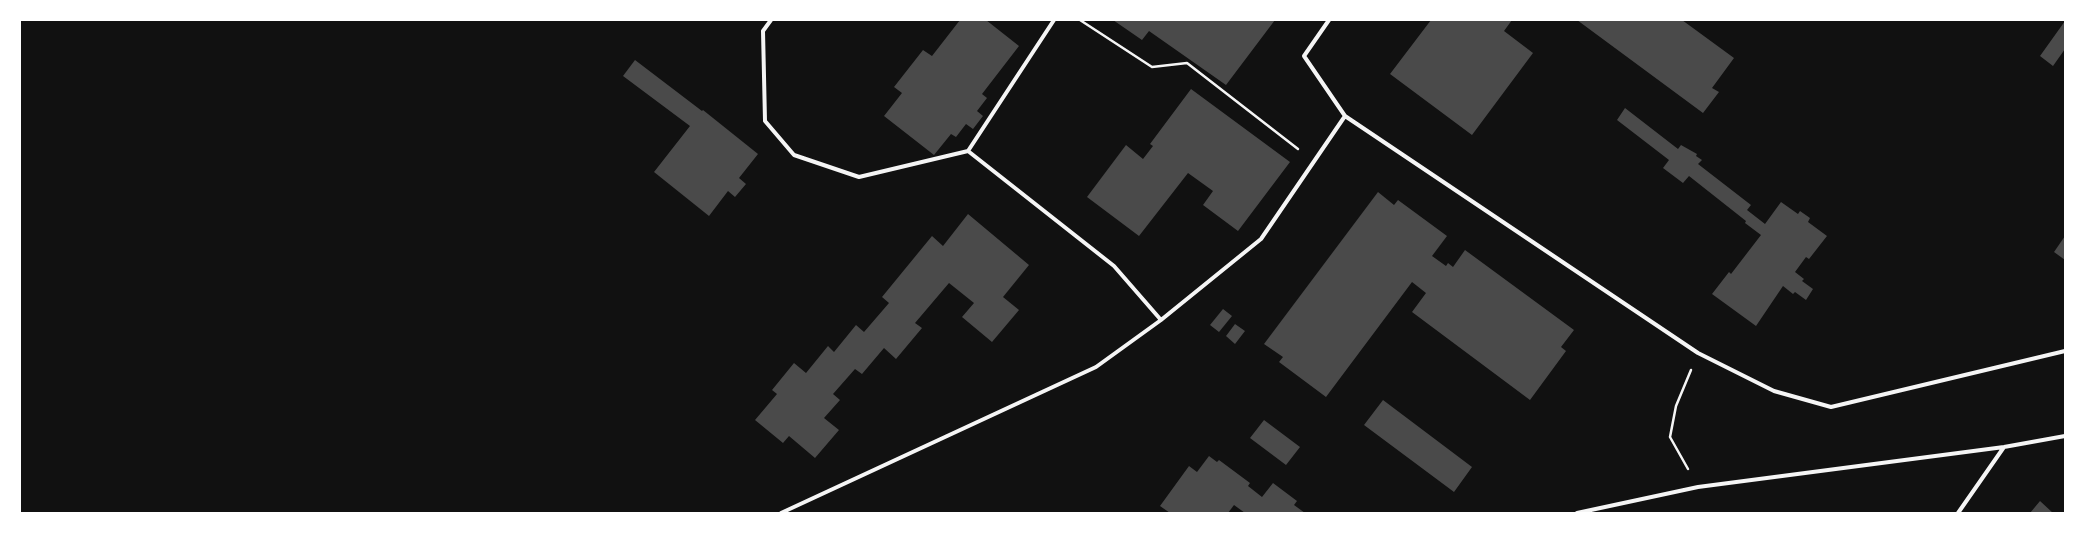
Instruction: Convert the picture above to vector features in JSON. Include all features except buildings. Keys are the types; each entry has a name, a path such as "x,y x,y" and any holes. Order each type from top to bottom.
{"street":[{"path":"771,20 763,31 765,121 794,154 859,177 968,151 1054,20"},
{"path":"1329,20 1304,56 1345,116 1698,353 1774,391 1831,407 2065,352"},
{"path":"781,513 1096,367 1161,320 1262,239 1345,116"},
{"path":"968,151 1114,266 1161,320"},
{"path":"1577,513 1698,487 2004,447 2065,436"},
{"path":"1958,513 2004,447"}],"path":[{"path":"1080,20 1152,67 1187,63 1314,160"},
{"path":"1698,353 1676,406 1670,437 1698,487"}]}
